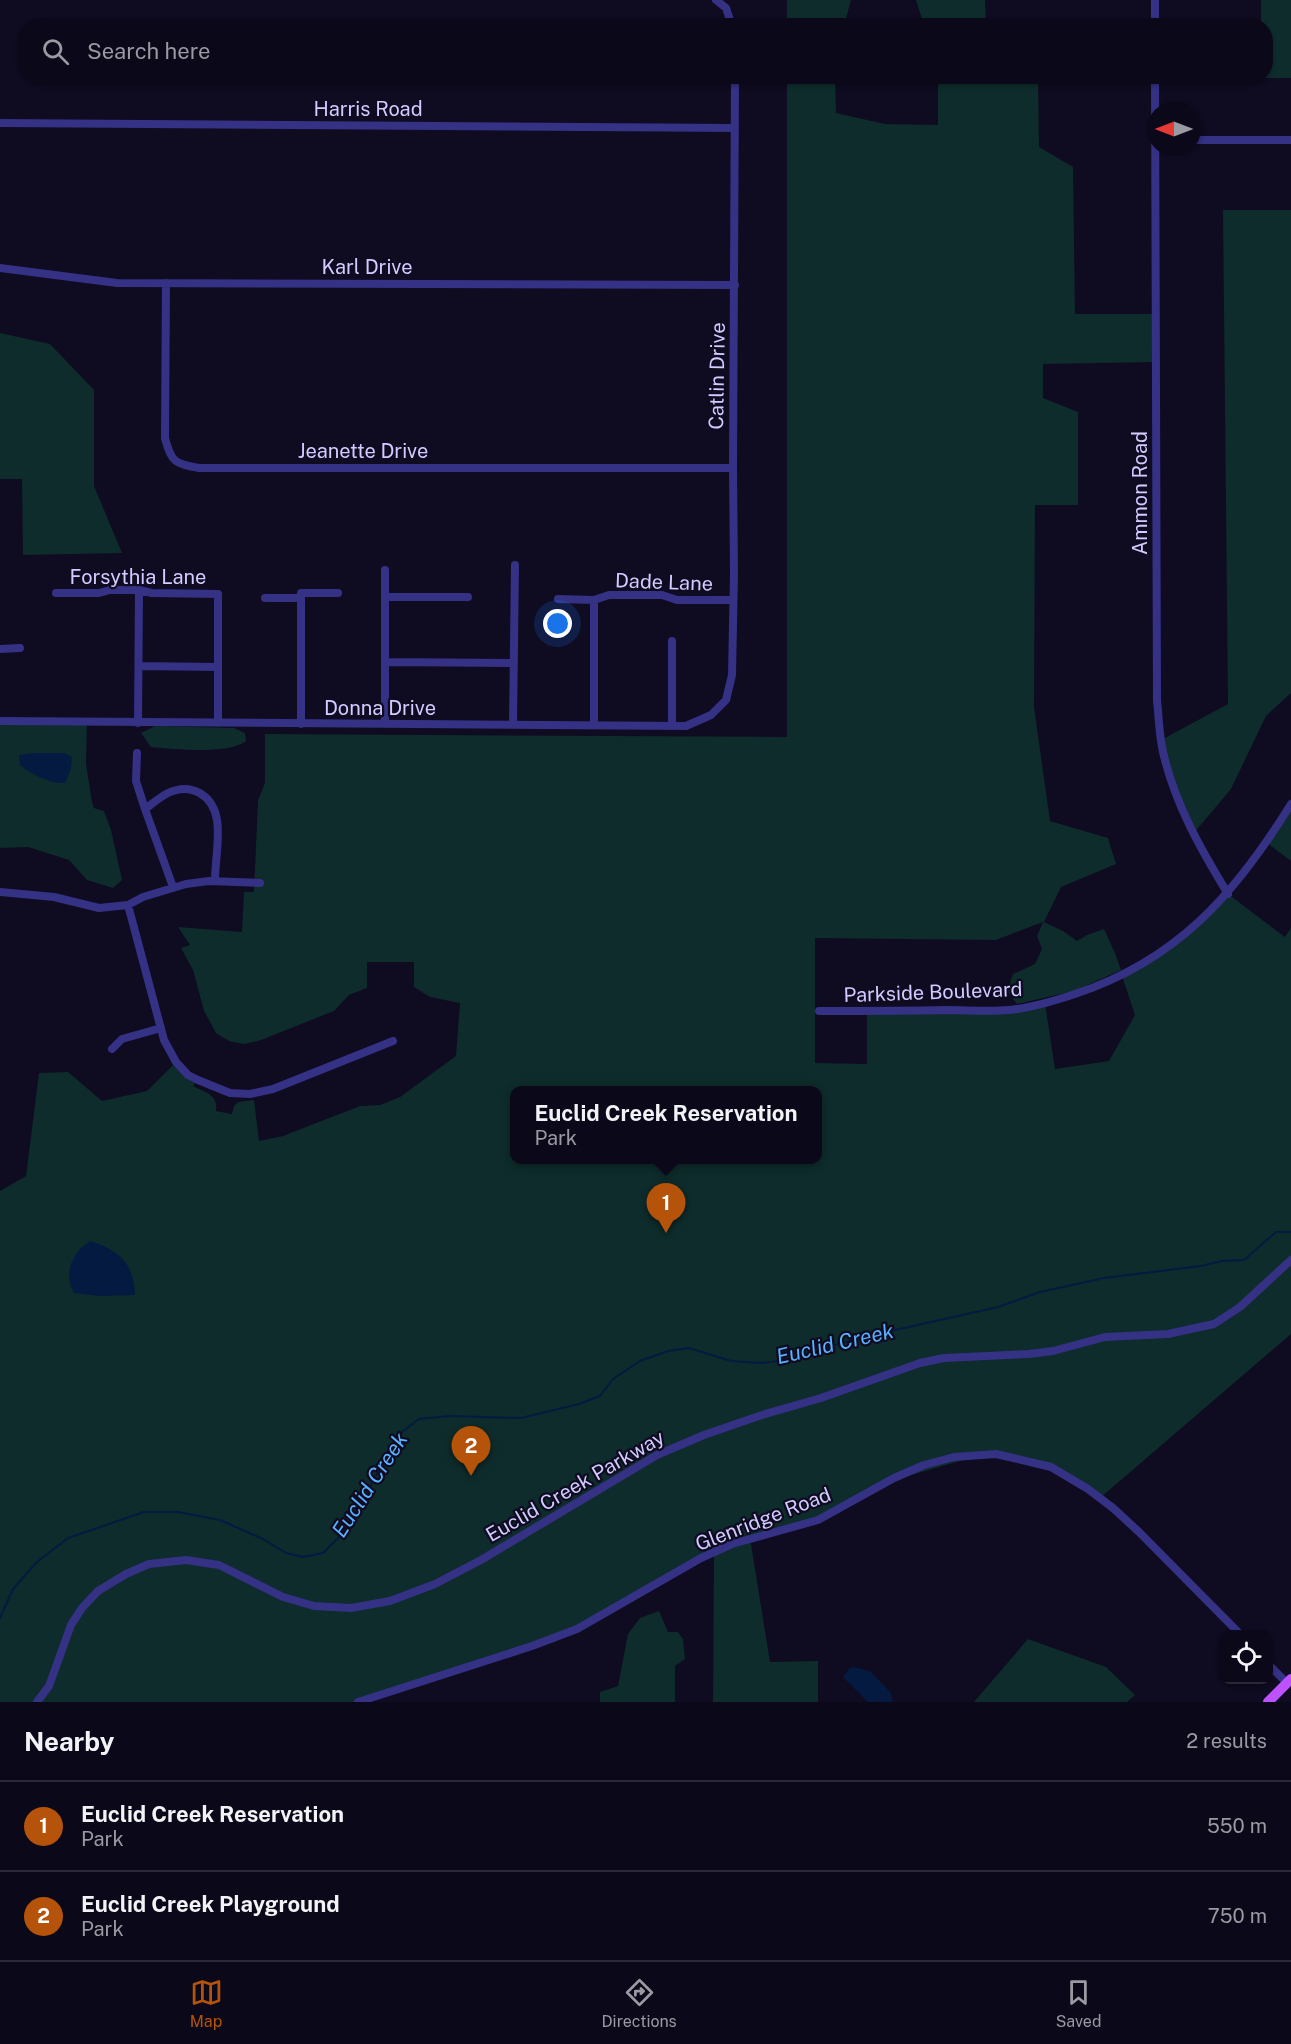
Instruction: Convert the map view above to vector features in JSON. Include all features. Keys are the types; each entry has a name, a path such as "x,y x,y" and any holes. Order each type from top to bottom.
{"main road":[{"path":"1268,1702 1289,1681"}],"street":[{"path":"716,0 726,8 729,18"},
{"path":"1155,0 1155,18"},
{"name":"Catlin Drive","path":"732,675 735,84"},
{"name":"Ammon Road","path":"1155,84 1155,102"},
{"name":"Harris Road","path":"0,123 735,128"},
{"path":"1201,140 1291,140"},
{"name":"Ammon Road","path":"1156,156 1157,701 1162,750 1177,800 1199,847 1228,894"},
{"name":"Karl Drive","path":"0,268 117,283 735,285"},
{"name":"Jeanette Drive","path":"166,283 165,438 170,456 181,465 199,468 733,468"},
{"path":"513,725 516,565"},
{"path":"385,724 386,570"},
{"name":"Forsythia Lane","path":"56,592 99,593 110,590 139,590 152,593 218,594 218,667"},
{"path":"138,723 139,590"},
{"path":"300,724 300,593 338,592"},
{"name":"Dade Lane","path":"558,599 594,600 609,595 630,595 662,596 677,600 733,600"},
{"path":"385,597 468,597"},
{"path":"266,598 300,598"},
{"path":"594,600 594,725"},
{"path":"672,641 672,725"},
{"path":"0,649 20,648"},
{"path":"385,662 514,663"},
{"path":"139,666 218,667 218,723"},
{"name":"Donna Drive","path":"0,721 686,726 711,715 726,700 732,675"},
{"path":"137,753 136,781 173,887"},
{"path":"145,809 168,793 182,789 200,792 212,804 217,821 215,881"},
{"name":"Parkside Boulevard","path":"819,1011 1010,1010 1052,1002 1122,976 1193,929 1228,894 1267,843 1291,804"},
{"path":"0,892 54,897 99,908 128,905 173,887 215,881 260,883"},
{"path":"128,905 164,1040 176,1062 188,1075 230,1093 250,1094 273,1089 393,1041"},
{"path":"112,1049 122,1039 161,1028"},
{"name":"Euclid Creek Parkway","path":"37,1702 48,1686 70,1625 82,1608 98,1591 126,1574 149,1564 186,1560 219,1565 283,1597 314,1606 351,1608 390,1601 435,1584 462,1570 657,1455 704,1435 920,1363 944,1358 1053,1351 1105,1337 1168,1334 1214,1324 1240,1308 1291,1260"},
{"name":"Glenridge Road","path":"358,1702 532,1646 577,1629 701,1558 732,1544 818,1520 894,1478 924,1465 954,1457 996,1455 1051,1467 1088,1489 1124,1518 1235,1630"},
{"path":"1273,1667 1289,1681"}],"green space":[{"path":"787,0 851,0 846,18 787,18"},
{"path":"916,0 985,0 986,18 922,18"},
{"path":"1261,0 1291,0 1291,78 1273,78 1273,18 1261,18"},
{"path":"787,84 835,84 836,113 885,124 938,125 938,84 1038,84 1039,147 1073,167 1075,314 1156,314 1156,362 1043,364 1043,398 1078,412 1078,505 1035,505 1034,707 1050,821 1108,838 1116,864 1061,887 1044,922 1077,941 1104,929 1121,970 1074,991 1017,1004 1007,991 1013,974 1035,964 1042,949 1037,936 1043,922 996,940 815,938 815,1063 867,1064 867,1011 1010,1010 1045,1003 1055,1069 1109,1061 1135,1015 1122,976 1155,956 1228,894 1285,937 1291,928 1291,1334 1100,1498 1051,1467 996,1454 977,1456 887,1482 831,1514 750,1538 770,1662 818,1661 818,1702 713,1702 714,1553 577,1629 358,1702 0,1702 0,1191 26,1176 39,1073 68,1072 102,1101 147,1091 176,1062 198,1080 193,1086 213,1097 216,1111 232,1114 238,1102 254,1100 259,1141 283,1136 360,1106 380,1105 400,1097 456,1056 460,1003 430,997 414,987 414,962 367,962 367,988 349,995 334,1011 261,1040 244,1044 229,1041 216,1033 204,1011 193,970 181,948 190,945 178,927 242,932 244,892 254,892 258,800 265,783 265,734 787,737"},
{"path":"1223,210 1291,210 1291,693 1266,716 1231,789 1193,834 1161,740 1228,704"},
{"path":"0,333 50,344 94,390 94,486 122,553 23,555 22,479 0,479"},
{"path":"0,721 87,722 86,764 92,802 94,808 104,811 111,830 122,880 113,888 87,880 69,860 28,847 0,848"},
{"path":"155,726 234,728 245,733 246,741 214,750 151,747 141,733"},
{"path":"1291,804 1291,861 1267,843"},
{"path":"659,1611 668,1632 678,1632 683,1639 685,1659 675,1666 675,1702 600,1702 600,1692 618,1686 628,1634 640,1618"},
{"path":"1028,1639 1106,1667 1135,1695 1127,1702 974,1702"}],"water":[{"path":"64,753 72,757 71,769 65,783 41,778 20,765 19,755"},
{"path":"90,1241 109,1249 123,1259 132,1274 135,1295 100,1296 74,1293 69,1278 71,1264 78,1251"},
{"path":"850,1668 870,1671 891,1693 893,1702 868,1702 843,1677"}],"waterway":[{"name":"Euclid Creek","path":"0,1618 13,1589 37,1562 68,1538 144,1512 178,1512 220,1520 263,1539 286,1553 303,1557 323,1553 340,1536 365,1497 388,1452 403,1431 419,1419 449,1416 521,1418 579,1404 600,1396 613,1379 640,1361 668,1351 689,1348 731,1361 761,1363 787,1360 855,1339 998,1307 1040,1292 1104,1278 1201,1266 1222,1261 1244,1260 1276,1232 1291,1232"}],"place":[{"name":"Euclid Creek Reservation","path":"666,1233"},
{"name":"Euclid Creek Playground","path":"471,1476"}]}
